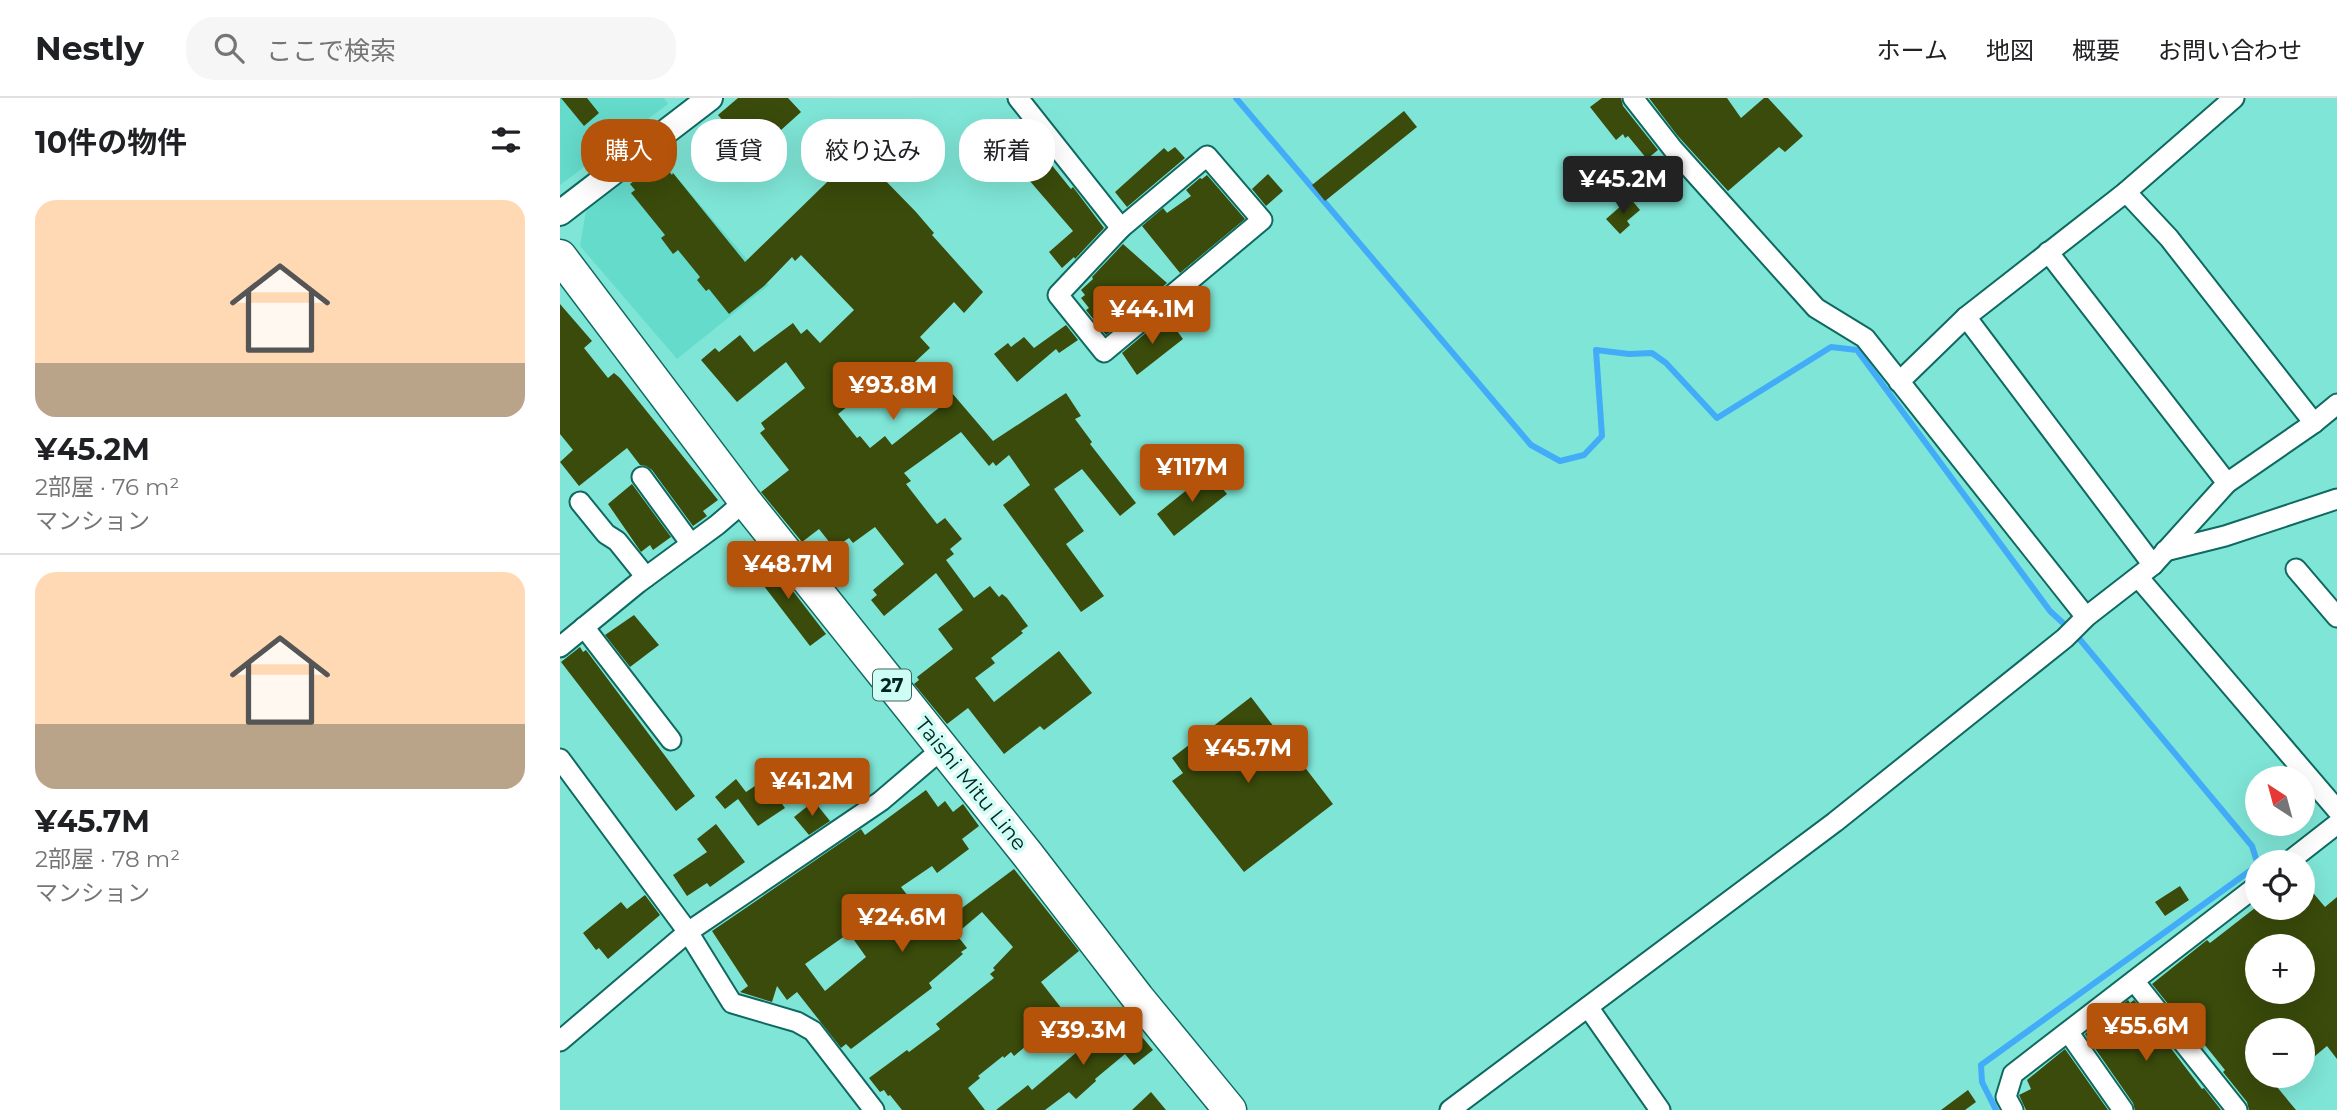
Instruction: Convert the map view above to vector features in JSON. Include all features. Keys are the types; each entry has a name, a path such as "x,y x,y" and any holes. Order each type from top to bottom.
{"main road":[{"name":"Taishi Mitu Line","path":"560,256 745,501 1230,1110"}],"street":[{"path":"560,213 710,98"},
{"path":"1018,98 1121,228"},
{"path":"1633,98 1673,149 1816,308 1865,338 2086,617"},
{"path":"1899,382 1966,317 2126,192 2234,98"},
{"path":"1207,156 1262,220 1104,352 1058,295 1121,228 1207,156"},
{"path":"2126,192 2169,238 2314,423"},
{"path":"2048,252 2227,483"},
{"path":"1966,317 2337,810"},
{"path":"1450,1110 1835,822 2065,638 2086,617 2151,564 2227,483 2337,404"},
{"path":"642,477 691,544"},
{"path":"2151,564 2337,499"},
{"path":"560,647 745,501"},
{"path":"580,502 646,577"},
{"path":"2297,569 2337,617"},
{"path":"584,627 671,740"},
{"path":"560,1041 688,932 881,801 942,749"},
{"path":"560,759 688,932 732,1003 797,1022 813,1031 874,1110"},
{"path":"2304,850 2337,824"},
{"path":"2013,1110 2006,1097 2014,1074 2245,895"},
{"path":"2134,981 2237,1110"},
{"path":"1588,1007 1660,1110"},
{"path":"2069,1033 2123,1110"}],"shaded area":[{"path":"560,98 664,98 668,104 648,119 581,119 581,169 560,185"},
{"path":"677,177 769,285 677,359 580,246 587,205 619,182 677,182"}],"building":[{"path":"561,98 587,98 599,113 592,119 581,119 581,122"},
{"path":"738,98 788,98 801,112 787,125 787,119 721,119 718,115"},
{"path":"1602,98 1621,98 1623,106 1658,150 1647,159 1628,136 1625,138 1623,134 1616,140 1590,107"},
{"path":"1649,98 1727,98 1741,118 1764,98 1768,98 1803,136 1785,152 1779,147 1728,191 1677,135"},
{"path":"1404,111 1417,127 1325,201 1312,185"},
{"path":"1175,147 1185,158 1127,207 1115,192 1164,148 1168,152"},
{"path":"1055,169 1071,189 1073,187 1104,228 1075,259 1074,257 1062,268 1049,252 1073,231 1031,182 1055,182"},
{"path":"1268,174 1283,191 1266,206 1252,189"},
{"path":"1207,175 1245,219 1180,273 1142,226 1163,208 1167,213 1191,196 1186,190"},
{"path":"677,178 745,262 827,182 887,182 916,212 934,233 932,235 983,292 964,313 954,302 920,337 930,348 903,373 907,378 896,389 887,395 876,384 838,414 857,438 860,436 870,448 885,436 892,445 940,407 932,397 946,386 993,441 1066,393 1081,416 1075,419 1092,442 1090,444 1136,503 1120,516 1082,469 1054,489 1084,531 1066,544 1104,596 1081,612 1003,505 1030,485 1009,455 996,466 993,462 989,466 961,432 904,473 911,481 906,484 937,524 945,518 962,539 950,549 954,554 946,560 974,598 990,586 999,597 1002,594 1007,598 1028,626 991,658 995,663 975,678 994,702 1059,651 1092,693 1044,730 1040,726 1004,754 968,708 947,724 914,684 919,680 917,677 953,649 938,629 963,610 936,573 884,616 871,600 877,595 873,590 904,564 875,527 853,543 849,538 834,548 819,529 802,542 761,492 789,470 760,433 765,429 761,423 805,388 786,362 737,402 701,360 715,348 719,352 740,335 754,352 793,323 801,334 807,329 820,343 854,310 801,255 795,261 792,257 764,286 729,314 709,289 706,291 697,280 700,277 678,250 673,254 661,238 665,235 631,193 635,190 630,184 677,182"},
{"path":"1630,198 1640,210 1627,221 1630,225 1620,234 1606,219"},
{"path":"1123,244 1167,283 1106,335 1086,310 1089,308 1081,298 1085,295 1081,290"},
{"path":"560,304 592,341 584,348 608,378 614,373 620,378 718,500 703,511 707,516 693,526 652,470 640,465 627,448 579,486 560,462 573,450 560,434"},
{"path":"1166,316 1183,339 1137,375 1122,353"},
{"path":"1066,325 1078,340 1059,353 1056,349 1017,382 994,354 1008,343 1011,347 1024,337 1034,348"},
{"path":"1209,472 1227,494 1174,536 1157,514"},
{"path":"632,484 671,537 653,550 650,545 641,552 608,504"},
{"path":"766,556 826,634 810,646 750,568"},
{"path":"634,615 659,645 630,667 605,635"},
{"path":"580,647 583,652 586,650 695,796 676,811 561,662"},
{"path":"1251,697 1333,804 1244,872 1172,781 1183,773 1172,758"},
{"path":"736,779 746,792 761,782 772,796 775,794 785,808 758,826 738,799 725,809 715,797"},
{"path":"926,790 938,807 945,801 953,812 963,804 979,826 962,839 969,849 937,873 932,866 901,887 908,896 900,902 925,935 956,904 962,908 1014,869 1079,951 1041,982 1069,1018 1045,1037 1042,1033 1014,1056 1011,1052 1004,1058 1003,1056 978,1076 980,1078 968,1088 985,1110 902,1110 890,1095 884,1090 880,1092 869,1078 940,1029 936,1024 994,978 990,974 995,970 993,968 1013,947 982,912 956,934 967,948 929,983 932,988 851,1049 846,1044 841,1048 797,992 787,1000 777,986 772,1002 740,992 748,986 712,931 861,829 865,835","holes":["849,933 866,957 825,991 805,964"]},
{"path":"814,801 830,821 809,835 794,817"},
{"path":"716,824 745,862 710,887 707,883 687,896 673,875 707,852 697,839"},
{"path":"2180,886 2189,900 2165,916 2155,902"},
{"path":"645,895 660,915 608,959 599,948 596,950 583,933 621,902 627,909"},
{"path":"2315,895 2325,907 2337,897 2337,1059 2327,1046 2315,1056 2315,1018 2245,1018 2245,1088 2278,1088 2296,1110 2249,1110 2247,1102 2223,1072 2225,1070 2152,984 2207,940 2210,943 2245,916 2245,920 2315,920"},
{"path":"2128,1000 2130,1003 2134,1000 2221,1110 2135,1110 2133,1103 2085,1034"},
{"path":"1126,1018 1153,1050 1134,1065 1125,1054 1076,1099 1069,1092 1045,1110 996,1110 1028,1085 1032,1090 1084,1046 1079,1040 1096,1026 1105,1036"},
{"path":"2065,1049 2108,1110 2026,1110 2019,1095 2031,1089 2027,1080"},
{"path":"1968,1090 1976,1102 1965,1110 1941,1110"},
{"path":"1151,1092 1166,1110 1132,1110"}],"waterway":[{"path":"1236,98 1531,445 1560,461 1584,455 1602,436 1596,350 1629,354 1652,353 1666,363 1717,418 1831,347 1857,350 2050,611 2077,636 2253,850"},
{"path":"1996,1110 1982,1082 1981,1065 2245,874"}]}
